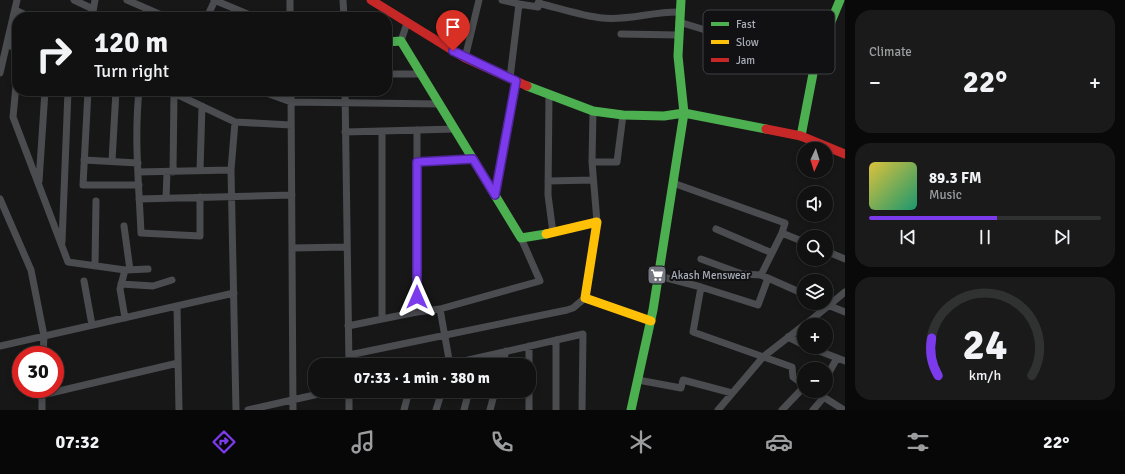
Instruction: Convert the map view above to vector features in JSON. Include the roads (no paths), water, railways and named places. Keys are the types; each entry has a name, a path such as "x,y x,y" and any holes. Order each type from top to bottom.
{"street":[{"path":"17,0 15,10 19,12"},
{"path":"74,0 93,9"},
{"path":"93,12 95,0"},
{"path":"127,0 155,12"},
{"path":"209,12 214,0 243,12"},
{"path":"290,0 290,12"},
{"path":"343,0 344,12"},
{"path":"371,0 390,12"},
{"path":"465,58 479,0"},
{"path":"502,0 538,7 538,2 554,3 603,18 627,18 662,11 680,12"},
{"path":"631,410 651,321 684,113 681,96 678,35 681,0"},
{"path":"835,12 840,0"},
{"path":"495,195 513,80 519,4"},
{"path":"392,13 465,58 513,80 593,111 623,115 664,116 684,113 801,136 845,154"},
{"path":"679,22 703,29"},
{"path":"0,73 12,23"},
{"path":"401,41 407,23"},
{"path":"621,34 678,35"},
{"path":"392,42 401,41"},
{"path":"348,326 417,312 440,309 540,281 520,238 401,41"},
{"path":"7,44 12,46"},
{"path":"392,74 422,74"},
{"path":"801,136 813,74"},
{"path":"549,94 548,195 554,233"},
{"path":"15,96 13,118 68,262 127,270 148,270"},
{"path":"39,183 44,96"},
{"path":"62,246 68,96"},
{"path":"88,96 83,185 139,185"},
{"path":"112,161 116,96"},
{"path":"138,96 137,111 138,172 141,233 200,236 200,198"},
{"path":"166,198 170,172 176,96"},
{"path":"182,96 235,122 291,125"},
{"path":"275,96 291,102 440,104"},
{"path":"291,96 293,410"},
{"path":"345,96 349,355 445,337 571,309 586,298 597,222 592,162 593,111"},
{"path":"200,170 202,106"},
{"path":"592,162 617,162 623,115"},
{"path":"235,122 231,170 236,410"},
{"path":"345,132 455,129"},
{"path":"417,130 417,312"},
{"path":"382,131 382,319"},
{"path":"417,162 473,159"},
{"path":"84,160 138,162"},
{"path":"138,172 231,170"},
{"path":"548,181 593,180"},
{"path":"659,276 701,287 758,305 772,253 785,223 673,183"},
{"path":"139,199 292,196"},
{"path":"0,199 31,270 44,336 43,346"},
{"path":"95,266 96,201"},
{"path":"520,238 554,233 597,222"},
{"path":"124,226 127,270 120,289 125,318"},
{"path":"716,230 772,253"},
{"path":"782,232 797,239"},
{"path":"292,248 347,247"},
{"path":"833,254 845,259"},
{"path":"701,259 747,275 765,277 797,291"},
{"path":"122,284 153,286 172,280"},
{"path":"84,281 92,325"},
{"path":"701,287 692,332 792,367 793,377 797,380"},
{"path":"833,300 845,292"},
{"path":"0,346 234,293"},
{"path":"586,298 651,321"},
{"path":"177,306 179,410"},
{"path":"833,307 845,312"},
{"path":"440,309 447,358"},
{"path":"812,318 820,310"},
{"path":"718,410 763,357 797,330"},
{"path":"486,358 506,351 583,334 582,410"},
{"path":"788,337 797,342"},
{"path":"556,340 556,410"},
{"path":"529,346 529,410"},
{"path":"504,358 506,351"},
{"path":"827,354 845,361"},
{"path":"833,365 837,358"},
{"path":"64,387 178,363"},
{"path":"638,380 681,388 683,380 732,393"},
{"path":"782,410 797,394"},
{"path":"248,410 308,397"},
{"path":"42,398 42,410"},
{"path":"349,398 349,410"},
{"path":"404,410 407,398"},
{"path":"436,410 440,398"},
{"path":"464,410 467,398"},
{"path":"490,410 493,398"},
{"path":"813,410 817,398"},
{"path":"826,398 844,409"}],"place":[{"name":"Akash Menswear","path":"657,275"}]}
